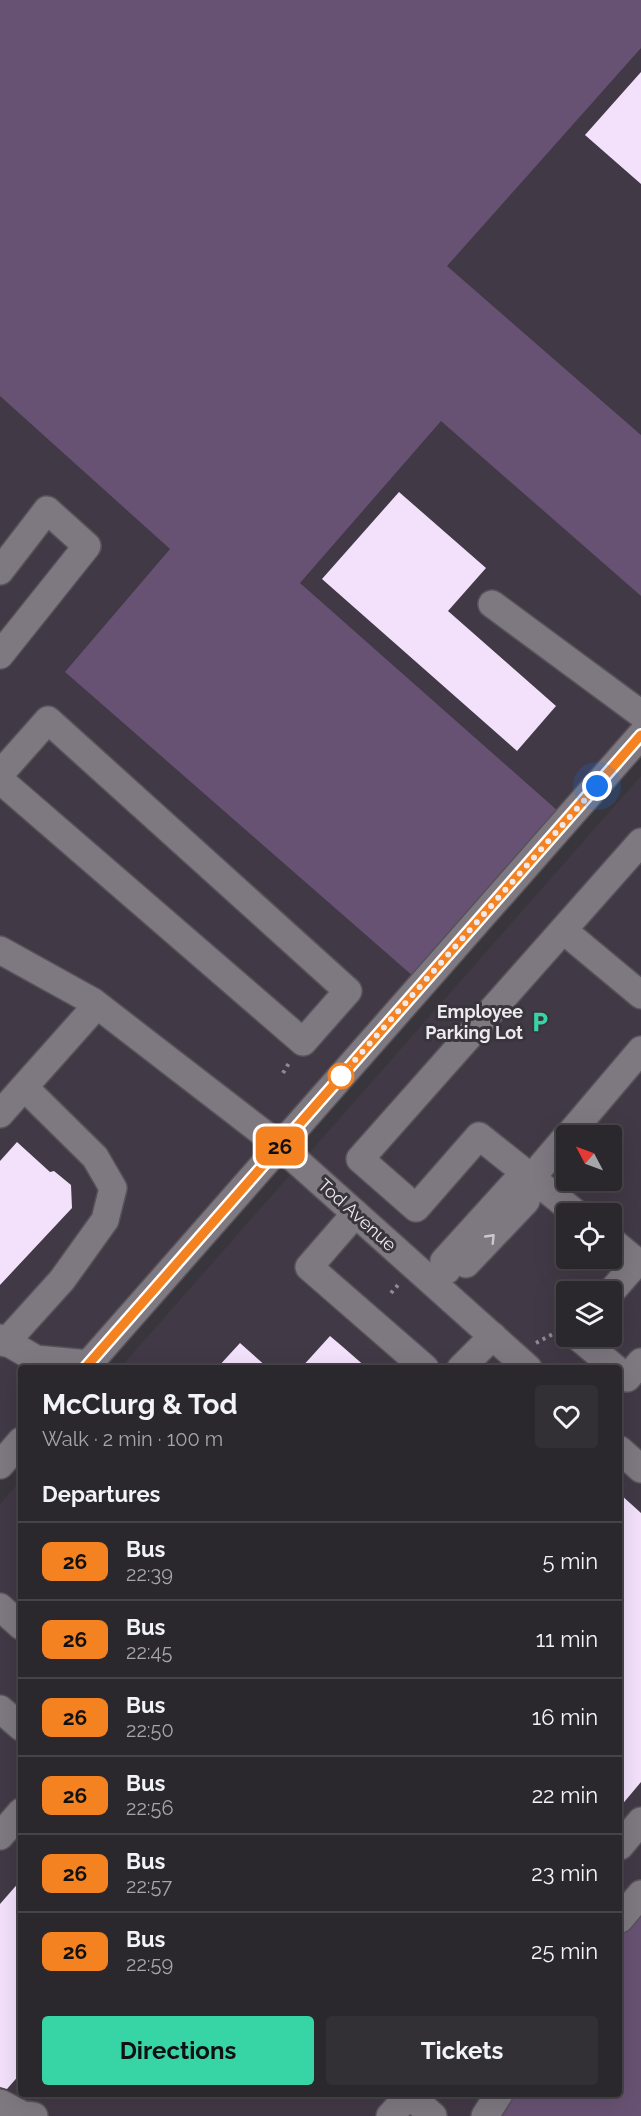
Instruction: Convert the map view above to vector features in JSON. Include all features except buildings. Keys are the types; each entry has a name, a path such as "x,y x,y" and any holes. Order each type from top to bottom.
{"street":[{"path":"0,571 47,510 87,546 0,655"},
{"path":"492,604 641,714"},
{"path":"0,774 48,720 348,991 303,1042 0,780"},
{"path":"88,1365 641,735"},
{"path":"564,1203 478,1136 416,1208 360,1159 641,842"},
{"path":"563,930 641,995"},
{"name":"Tod Avenue","path":"0,950 97,1005 280,1146 355,1214 441,1277 493,1336 525,1365"},
{"path":"0,1114 97,1005"},
{"path":"576,1125 641,1050"},
{"path":"3,1341 62,1280 105,1220 113,1188 95,1157 24,1087"},
{"path":"441,1277 458,1272 526,1201 532,1177 556,1149"},
{"path":"355,1214 309,1267 421,1365"},
{"path":"621,1281 638,1262 622,1249"},
{"path":"464,1365 493,1336"},
{"path":"3,1341 36,1359 80,1365"},
{"path":"3,1341 18,1365"},
{"path":"590,1347 611,1365"},
{"path":"622,1374 627,1378 641,1362"},
{"path":"0,1465 18,1444"},
{"path":"0,1607 18,1623"},
{"path":"0,1709 18,1724"},
{"path":"0,1836 18,1815"},
{"path":"622,1844 641,1821"},
{"path":"622,1917 641,1894"},
{"path":"0,2103 28,2116 42,2097"},
{"path":"390,2116 406,2097"},
{"path":"412,2097 433,2116"},
{"path":"485,2116 497,2097"}],"shaded area":[{"path":"0,0 641,0 641,48 447,266 641,435 641,596 441,421 300,583 567,819 422,984 65,672 170,549 0,396"},
{"path":"641,48 641,435 446,266"},
{"path":"0,396 170,549 66,673 422,984 88,1365 18,1365 18,1444 0,1465"},
{"path":"441,420 641,596 641,735 567,819 300,583"},
{"path":"641,776 641,2116 0,2116 0,1504 18,1483 18,2097 622,2097 622,1365 123,1365"},
{"path":"641,1909 641,2116 499,2116 510,2097 622,2097 622,1935"}],"bus line":[{"name":"26","path":"88,1365 641,735"}],"place":[{"name":"Employee Parking Lot","path":"540,1022"}],"route":[{"path":"341,1076 597,786"}]}
